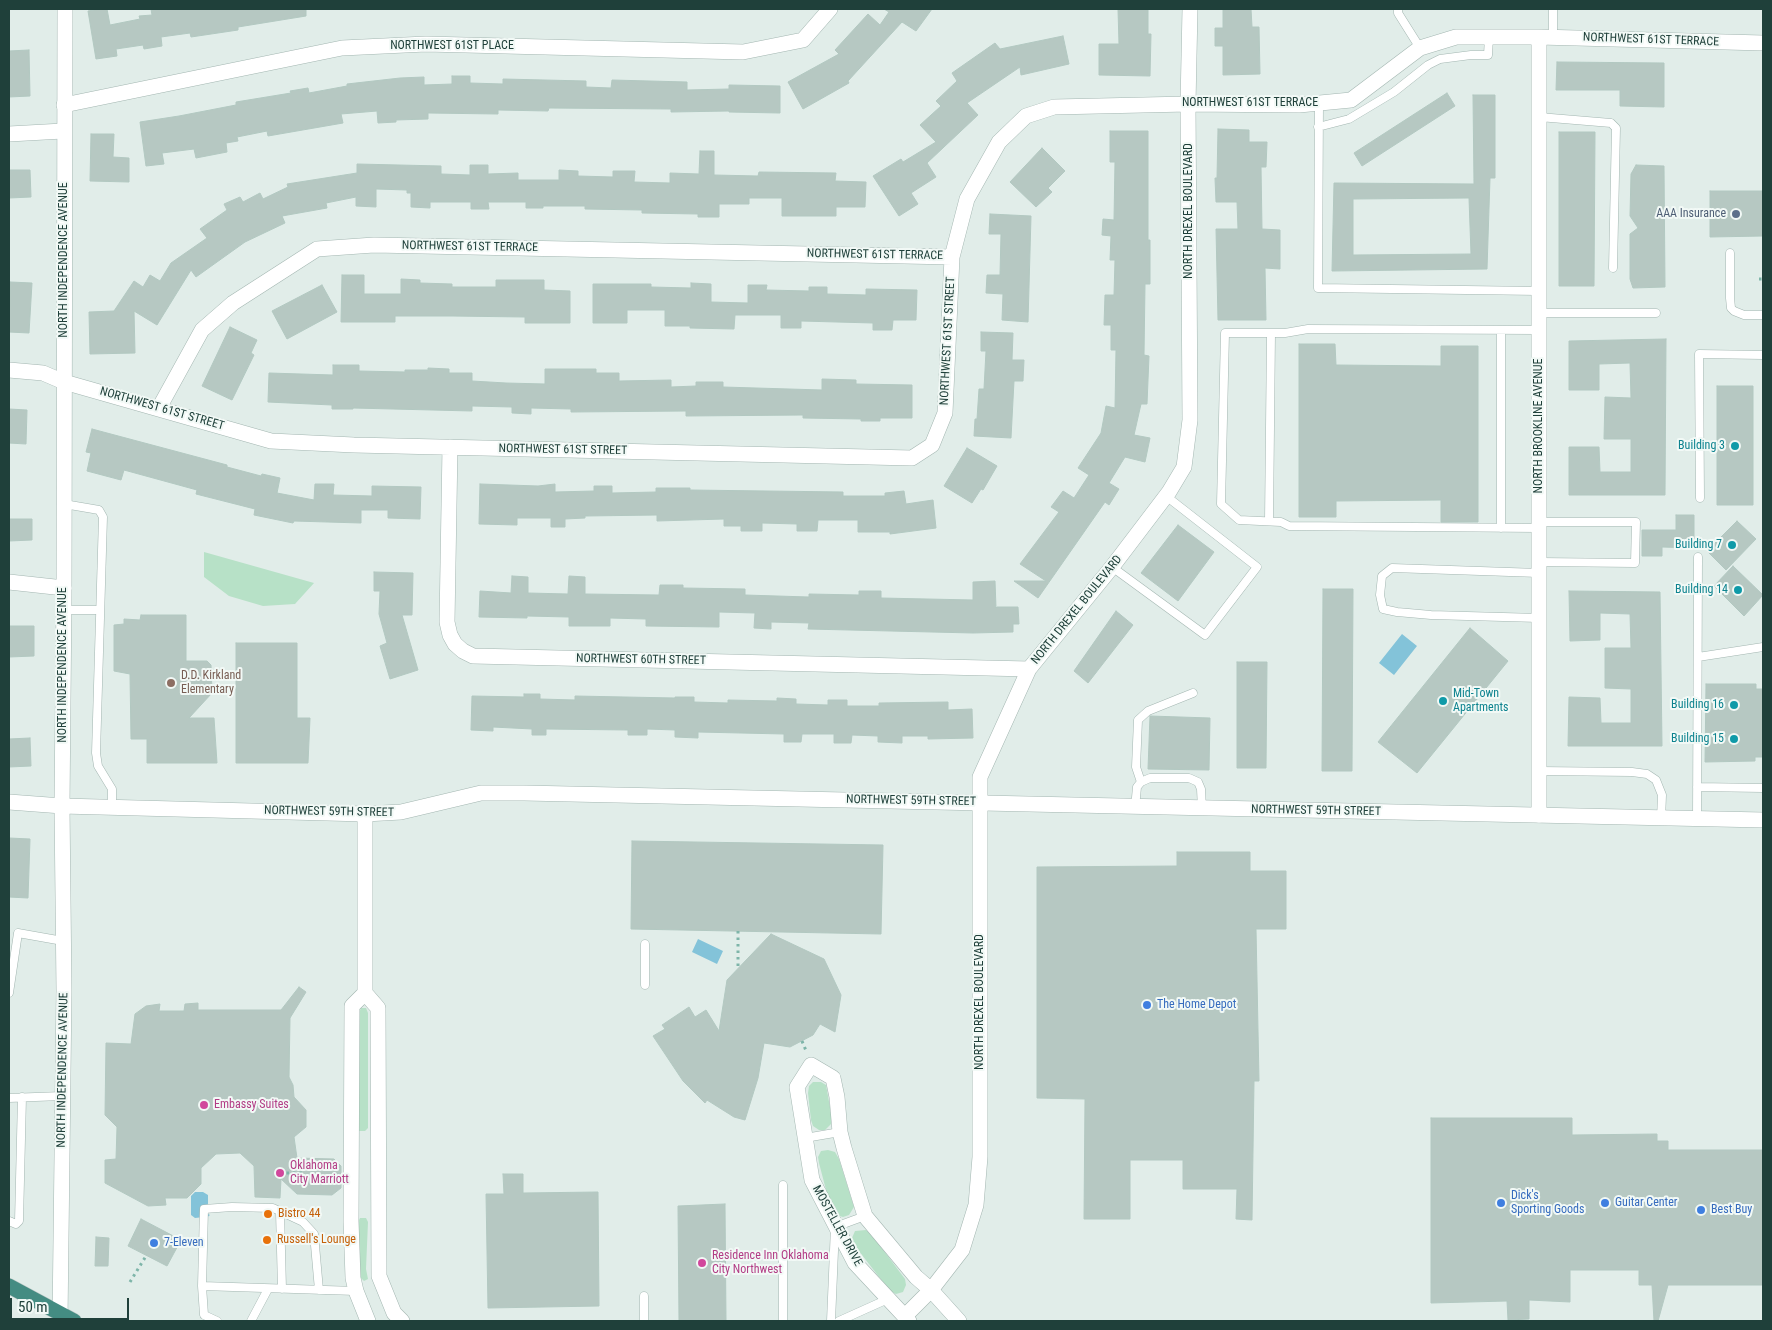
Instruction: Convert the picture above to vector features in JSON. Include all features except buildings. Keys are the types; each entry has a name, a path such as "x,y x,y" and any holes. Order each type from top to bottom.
{"highway":[{"path":"9,1286 59,1317 74,1321"}],"street":[{"name":"NORTH INDEPENDENCE AVENUE","path":"59,1317 63,941 64,9"},
{"name":"NORTHWEST 61ST PLACE","path":"64,105 342,48 426,44 743,52 803,40 830,9"},
{"name":"NORTH DREXEL BOULEVARD","path":"907,1318 962,1250 976,1205 980,1157 980,777 1029,669 1112,567 1166,496 1184,467 1190,420 1188,104 1190,9"},
{"name":"NORTHWEST 61ST TERRACE","path":"159,408 202,330 233,303 317,249 374,245 952,256 967,200 999,142 1026,116 1054,107 1188,104 1299,105 1351,100 1420,48 1456,37 1546,37 1763,43"},
{"name":"NORTH BROOKLINE AVENUE","path":"1539,815 1539,117 1546,37"},
{"path":"9,134 63,131"},
{"name":"NORTHWEST 61ST STREET","path":"9,370 43,373 64,382 271,441 354,445 912,458 932,445 945,413 952,256"},
{"name":"NORTHWEST 60TH STREET","path":"450,447 447,622 450,635 455,644 473,656 1029,669"},
{"path":"9,582 64,588"},
{"name":"NORTHWEST 59TH STREET","path":"9,802 62,806 365,814 401,812 481,793 1763,820"},
{"path":"365,814 364,993 352,1006 351,1221 353,1278 368,1321"},
{"path":"364,993 378,1008 379,1276 394,1312 402,1321"},
{"name":"MOSTELLER DRIVE","path":"907,1318 855,1263 812,1180 796,1087 812,1065 833,1078 837,1097 840,1132 865,1216 916,1277 931,1290 959,1321"},
{"path":"356,1291 384,1289"}],"lane":[{"path":"1398,9 1398,13 1420,48"},
{"path":"1546,37 1553,9"},
{"path":"1318,127 1349,119 1394,92 1428,65 1440,59 1488,55 1489,37"},
{"path":"1319,103 1318,288 1539,291"},
{"path":"1539,117 1611,123 1616,128 1613,268"},
{"path":"1730,253 1730,298 1732,308 1734,311 1744,315 1763,315"},
{"path":"1539,313 1656,312"},
{"path":"1539,330 1308,329 1285,333 1225,333 1221,504 1239,520 1282,522 1289,526 1501,528 1636,522 1635,564 1539,568 1392,568 1382,576 1380,595 1383,609 1431,615 1539,618"},
{"path":"1501,330 1501,528"},
{"path":"1269,522 1271,333"},
{"path":"1700,498 1699,354 1763,355"},
{"path":"1112,567 1205,635 1217,620 1257,567 1166,496"},
{"path":"64,504 99,510 103,517 96,753 98,766 112,789 112,807"},
{"path":"1697,820 1698,557"},
{"path":"64,610 100,610"},
{"path":"1698,657 1763,647"},
{"path":"1141,782 1136,767 1138,720 1148,711 1193,693"},
{"path":"1539,771 1632,772 1647,774 1656,780 1662,795 1661,819"},
{"path":"1135,808 1137,787 1141,782 1150,778 1189,778 1198,782 1202,809"},
{"path":"1697,787 1763,788"},
{"path":"9,931 63,941"},
{"path":"9,993 18,933"},
{"path":"645,944 645,985"},
{"path":"9,1098 62,1096"},
{"path":"9,1222 16,1224 19,1221 22,1097"},
{"path":"805,1138 840,1132"},
{"path":"782,1185 783,1321"},
{"path":"217,1321 204,1315 202,1286 204,1209 272,1208 303,1222 314,1234 318,1290"},
{"path":"280,1211 282,1289"},
{"path":"831,1321 835,1227 865,1216"},
{"path":"202,1286 356,1291"},
{"path":"251,1321 268,1289"},
{"path":"644,1296 644,1321"},
{"path":"839,1321 888,1298"}],"path":[{"path":"738,931 738,968"},
{"path":"280,1173 305,1173"},
{"path":"130,1282 146,1256"}],"green space":[{"path":"204,552 314,583 295,604 263,606 229,596 204,577"},
{"path":"361,1008 366,1008 368,1013 368,1128 365,1131 359,1131 358,1127 359,1013"},
{"path":"813,1082 821,1082 826,1085 832,1118 831,1124 825,1130 819,1130 813,1126 811,1120 808,1093 809,1086"},
{"path":"821,1151 835,1152 839,1159 854,1207 849,1215 843,1217 836,1215 831,1209 819,1163 818,1157"},
{"path":"360,1218 366,1218 368,1222 366,1269 368,1279 364,1281 358,1270 358,1222"},
{"path":"866,1230 872,1235 905,1279 906,1285 903,1292 896,1294 890,1291 855,1246 852,1238 855,1231"}],"water":[{"path":"1402,634 1417,646 1394,675 1379,663"},
{"path":"698,939 723,951 717,964 692,952"},
{"path":"195,1192 203,1192 208,1195 208,1214 210,1215 205,1219 204,1217 195,1218 191,1215 191,1196"}],"place":[{"name":"AAA Insurance","path":"1736,214"},
{"name":"Building 3","path":"1735,446"},
{"name":"Building 7","path":"1732,545"},
{"name":"Building 14","path":"1738,590"},
{"name":"D.D. Kirkland Elementary","path":"171,683"},
{"name":"Mid-Town Apartments","path":"1443,701"},
{"name":"Building 16","path":"1734,705"},
{"name":"Building 15","path":"1734,739"},
{"name":"The Home Depot","path":"1147,1005"},
{"name":"Embassy Suites","path":"204,1105"},
{"name":"Oklahoma City Marriott","path":"280,1173"},
{"name":"Dick's Sporting Goods","path":"1501,1203"},
{"name":"Guitar Center","path":"1605,1203"},
{"name":"Best Buy","path":"1701,1210"},
{"name":"Bistro 44","path":"268,1214"},
{"name":"Russell's Lounge","path":"267,1240"},
{"name":"7-Eleven","path":"154,1243"},
{"name":"Residence Inn Oklahoma City Northwest","path":"702,1263"}]}
